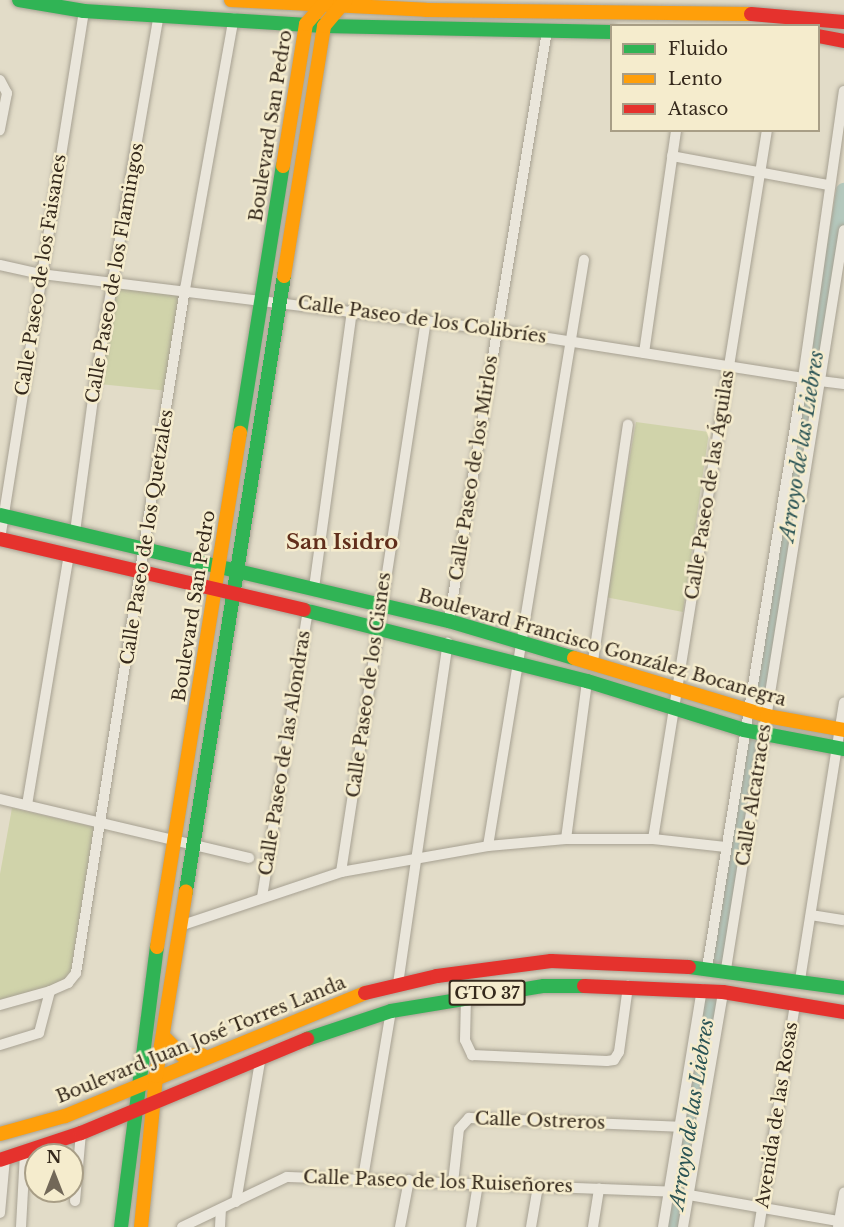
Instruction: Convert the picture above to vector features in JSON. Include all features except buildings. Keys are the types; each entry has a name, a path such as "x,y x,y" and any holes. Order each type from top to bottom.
{"main road":[{"path":"19,0 84,11 234,18 324,26 610,32"},
{"path":"231,0 758,14 844,22"},
{"name":"Boulevard San Pedro","path":"121,1227 136,1085 153,973 306,24 333,3"},
{"name":"Boulevard San Pedro","path":"141,1227 152,1104 192,845 236,591 279,301 324,26 333,3"},
{"path":"820,36 844,41"},
{"name":"Boulevard Francisco González Bocanegra","path":"2,516 449,621 523,640 677,686 767,716 842,730"},
{"name":"Boulevard Francisco González Bocanegra","path":"0,539 216,586 448,643 587,681 744,730 841,748"},
{"name":"Boulevard Juan José Torres Landa","path":"0,1134 65,1116 289,1019 398,984 482,969 573,960 726,969 844,988"},
{"path":"153,973 173,975"},
{"name":"Boulevard Juan José Torres Landa","path":"53,1143 134,1112 261,1056 391,1011 466,997 544,987 628,986 702,989 844,1012"},
{"path":"163,1036 183,1056 209,1055"},
{"name":"Boulevard Juan José Torres Landa","path":"2,1159 24,1153"}],"street":[{"name":"Calle Paseo de los Faisanes","path":"0,539 84,11"},
{"name":"Calle Paseo de los Flamingos","path":"75,532 113,282 159,14"},
{"name":"Calle Paseo de los Quetzales","path":"0,1005 50,991 73,979 101,822 185,289 234,18"},
{"name":"Calle Paseo de los Mirlos","path":"449,621 547,31"},
{"path":"0,80 8,93 0,129"},
{"path":"707,968 802,378 844,91"},
{"path":"644,353 676,132"},
{"name":"Calle Paseo de las Águilas","path":"653,839 767,132"},
{"path":"672,156 829,185"},
{"name":"Calle Alcatraces","path":"726,969 844,230"},
{"path":"488,846 584,260"},
{"name":"Calle Paseo de los Colibríes","path":"0,265 41,274 261,298 497,330 802,378"},
{"path":"314,588 352,310"},
{"name":"Calle Paseo de los Cisnes","path":"341,873 380,604 426,320"},
{"path":"820,381 844,384"},
{"path":"592,661 628,425"},
{"path":"27,805 69,554"},
{"name":"Calle Paseo de las Alondras","path":"262,897 308,609"},
{"path":"398,984 414,858 448,643"},
{"path":"566,839 587,681"},
{"path":"800,980 841,748 844,702"},
{"path":"0,799 249,858"},
{"path":"180,926 262,897 341,873 488,846 566,839 653,839 726,847"},
{"path":"811,915 844,920"},
{"path":"466,997 465,1040 472,1055 607,1061 614,1060 619,1052 628,986"},
{"path":"663,1227 702,989"},
{"path":"0,1045 39,1033 50,991"},
{"path":"684,1227 723,992"},
{"name":"Avenida de las Rosas","path":"759,1227 795,1004"},
{"path":"363,1178 391,1011"},
{"path":"236,1202 261,1056"},
{"name":"Calle Ostreros","path":"453,1183 459,1129 470,1118 680,1127"},
{"path":"80,1143 81,1133"},
{"path":"0,1213 2,1159"},
{"path":"21,1227 24,1172"},
{"name":"Calle Paseo de los Ruiseñores","path":"182,1227 286,1177 363,1178 669,1192"},
{"path":"400,1227 409,1180"},
{"path":"471,1227 478,1184"},
{"path":"531,1227 538,1186"},
{"path":"593,1227 599,1188"},
{"path":"689,1195 841,1223 844,1193"},
{"path":"220,1227 221,1210"}],"green space":[{"path":"117,286 180,294 169,391 99,384"},
{"path":"636,422 709,432 683,612 605,597"},
{"path":"12,808 94,827 70,977 46,989 0,1002 0,874"}],"waterway":[{"name":"Arroyo de las Liebres","path":"760,701 844,191"},
{"name":"Arroyo de las Liebres","path":"717,959 753,743"},
{"name":"Arroyo de las Liebres","path":"673,1227 710,1000"}],"traffic: fast":[{"path":"19,0 84,11 324,26 610,32"},
{"path":"240,433 283,166"},
{"path":"186,891 284,276"},
{"path":"0,515 449,621 574,658"},
{"path":"304,610 587,681 744,730 844,749"},
{"path":"121,1227 157,947"},
{"path":"689,967 844,988"},
{"path":"307,1039 391,1011 544,986 584,986"}],"traffic: slow":[{"path":"231,0 426,10 751,14"},
{"path":"283,166 306,24 327,0"},
{"path":"284,276 324,26 346,0"},
{"path":"157,947 240,433"},
{"path":"574,658 767,716 844,730"},
{"path":"141,1227 156,1076 186,891"},
{"path":"0,1134 65,1116 365,993"},
{"path":"163,1036 183,1056 202,1055"}],"traffic: jam":[{"path":"751,14 844,22"},
{"path":"820,36 844,41"},
{"path":"0,539 304,610"},
{"path":"365,993 437,976 551,961 689,967"},
{"path":"584,986 723,992 844,1012"},
{"path":"0,1160 81,1133 307,1039"}],"district":[{"name":"San Isidro","path":"342,542"}]}
